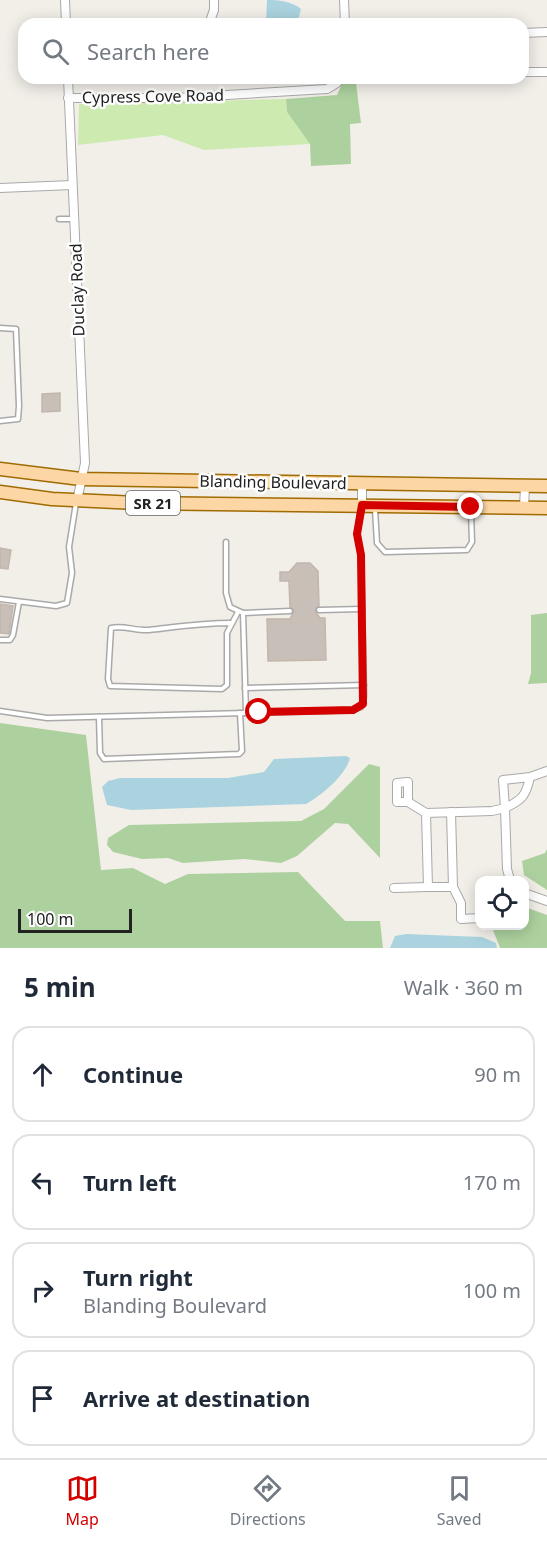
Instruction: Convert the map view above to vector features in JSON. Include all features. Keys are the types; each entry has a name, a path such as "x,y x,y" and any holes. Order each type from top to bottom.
{"main road":[{"name":"Blanding Boulevard","path":"0,469 81,479 547,486"},
{"name":"Blanding Boulevard","path":"0,492 76,501 547,508"}],"street":[{"path":"65,0 66,18"},
{"path":"211,18 214,0"},
{"path":"344,0 345,18"},
{"path":"529,33 547,32"},
{"path":"529,72 547,72"},
{"name":"Duclay Road","path":"68,84 85,463 76,501"},
{"name":"Cypress Cove Road","path":"68,98 176,98 327,89 335,84"},
{"path":"0,188 72,185"},
{"path":"362,484 362,505"},
{"path":"524,508 525,486"},
{"path":"509,876 503,780 530,777 547,771"},
{"path":"408,802 426,813 492,811 505,808 521,800 526,794 530,777"},
{"path":"451,812 453,887 461,903 461,919 475,918"},
{"path":"426,813 428,887"},
{"path":"394,888 453,887"},
{"path":"529,894 547,901"}],"lane":[{"path":"59,219 74,219"},
{"path":"0,328 16,329 19,406 17,420 0,420"},
{"path":"0,599 62,606 70,599 72,564 69,548 76,501"},
{"path":"0,711 47,718 358,708 364,701 362,609 357,534 362,505"},
{"path":"375,506 377,540 385,552 467,550 472,542 471,507"},
{"path":"226,542 227,598 230,607 240,613 290,611"},
{"path":"0,640 10,640 13,635 19,602"},
{"path":"320,610 362,609"},
{"path":"230,623 172,625 150,630 120,626 111,628 108,679 110,686 222,689 227,685 227,633 230,623 240,613"},
{"path":"99,717 100,753 104,759 239,754 242,750 245,687 240,613"},
{"path":"245,687 364,685"}],"green space":[{"path":"342,84 356,84 361,123 350,124 351,164 311,166 310,144 287,112 286,99 337,95"},
{"path":"286,99 287,112 310,144 204,150 163,135 78,145 79,104"},
{"path":"547,613 547,683 528,684 531,673 531,615"},
{"path":"0,723 86,735 101,870 133,868 165,884 188,874 298,872 345,921 380,921 383,948 0,948"},
{"path":"369,764 380,767 380,858 348,824 335,823 297,856 281,863 244,859 183,863 168,858 142,859 113,852 107,845 108,838 129,825 301,821 324,809"},
{"path":"547,849 547,890 529,876 524,875 522,861 545,853"},
{"path":"529,908 547,915 547,948 500,948 493,930 529,930"}],"water":[{"path":"267,0 293,4 301,9 299,18 266,18"},
{"path":"346,756 350,758 344,771 319,796 306,804 131,810 107,805 102,787 108,781 120,778 228,778 264,772 274,759"},
{"path":"406,934 482,937 496,943 497,948 390,948 395,936"}],"building":[{"path":"60,393 60,411 42,412 42,394"},
{"path":"0,548 11,550 8,569 0,568"},
{"path":"297,563 310,563 318,571 319,606 315,611 320,618 325,618 326,660 268,661 267,619 290,619 294,611 290,607 289,581 280,581 280,572 289,572"},
{"path":"0,604 13,606 9,634 0,633"}],"route":[{"path":"259,712 353,710 363,704 361,555 357,534 362,505 471,507"}]}
